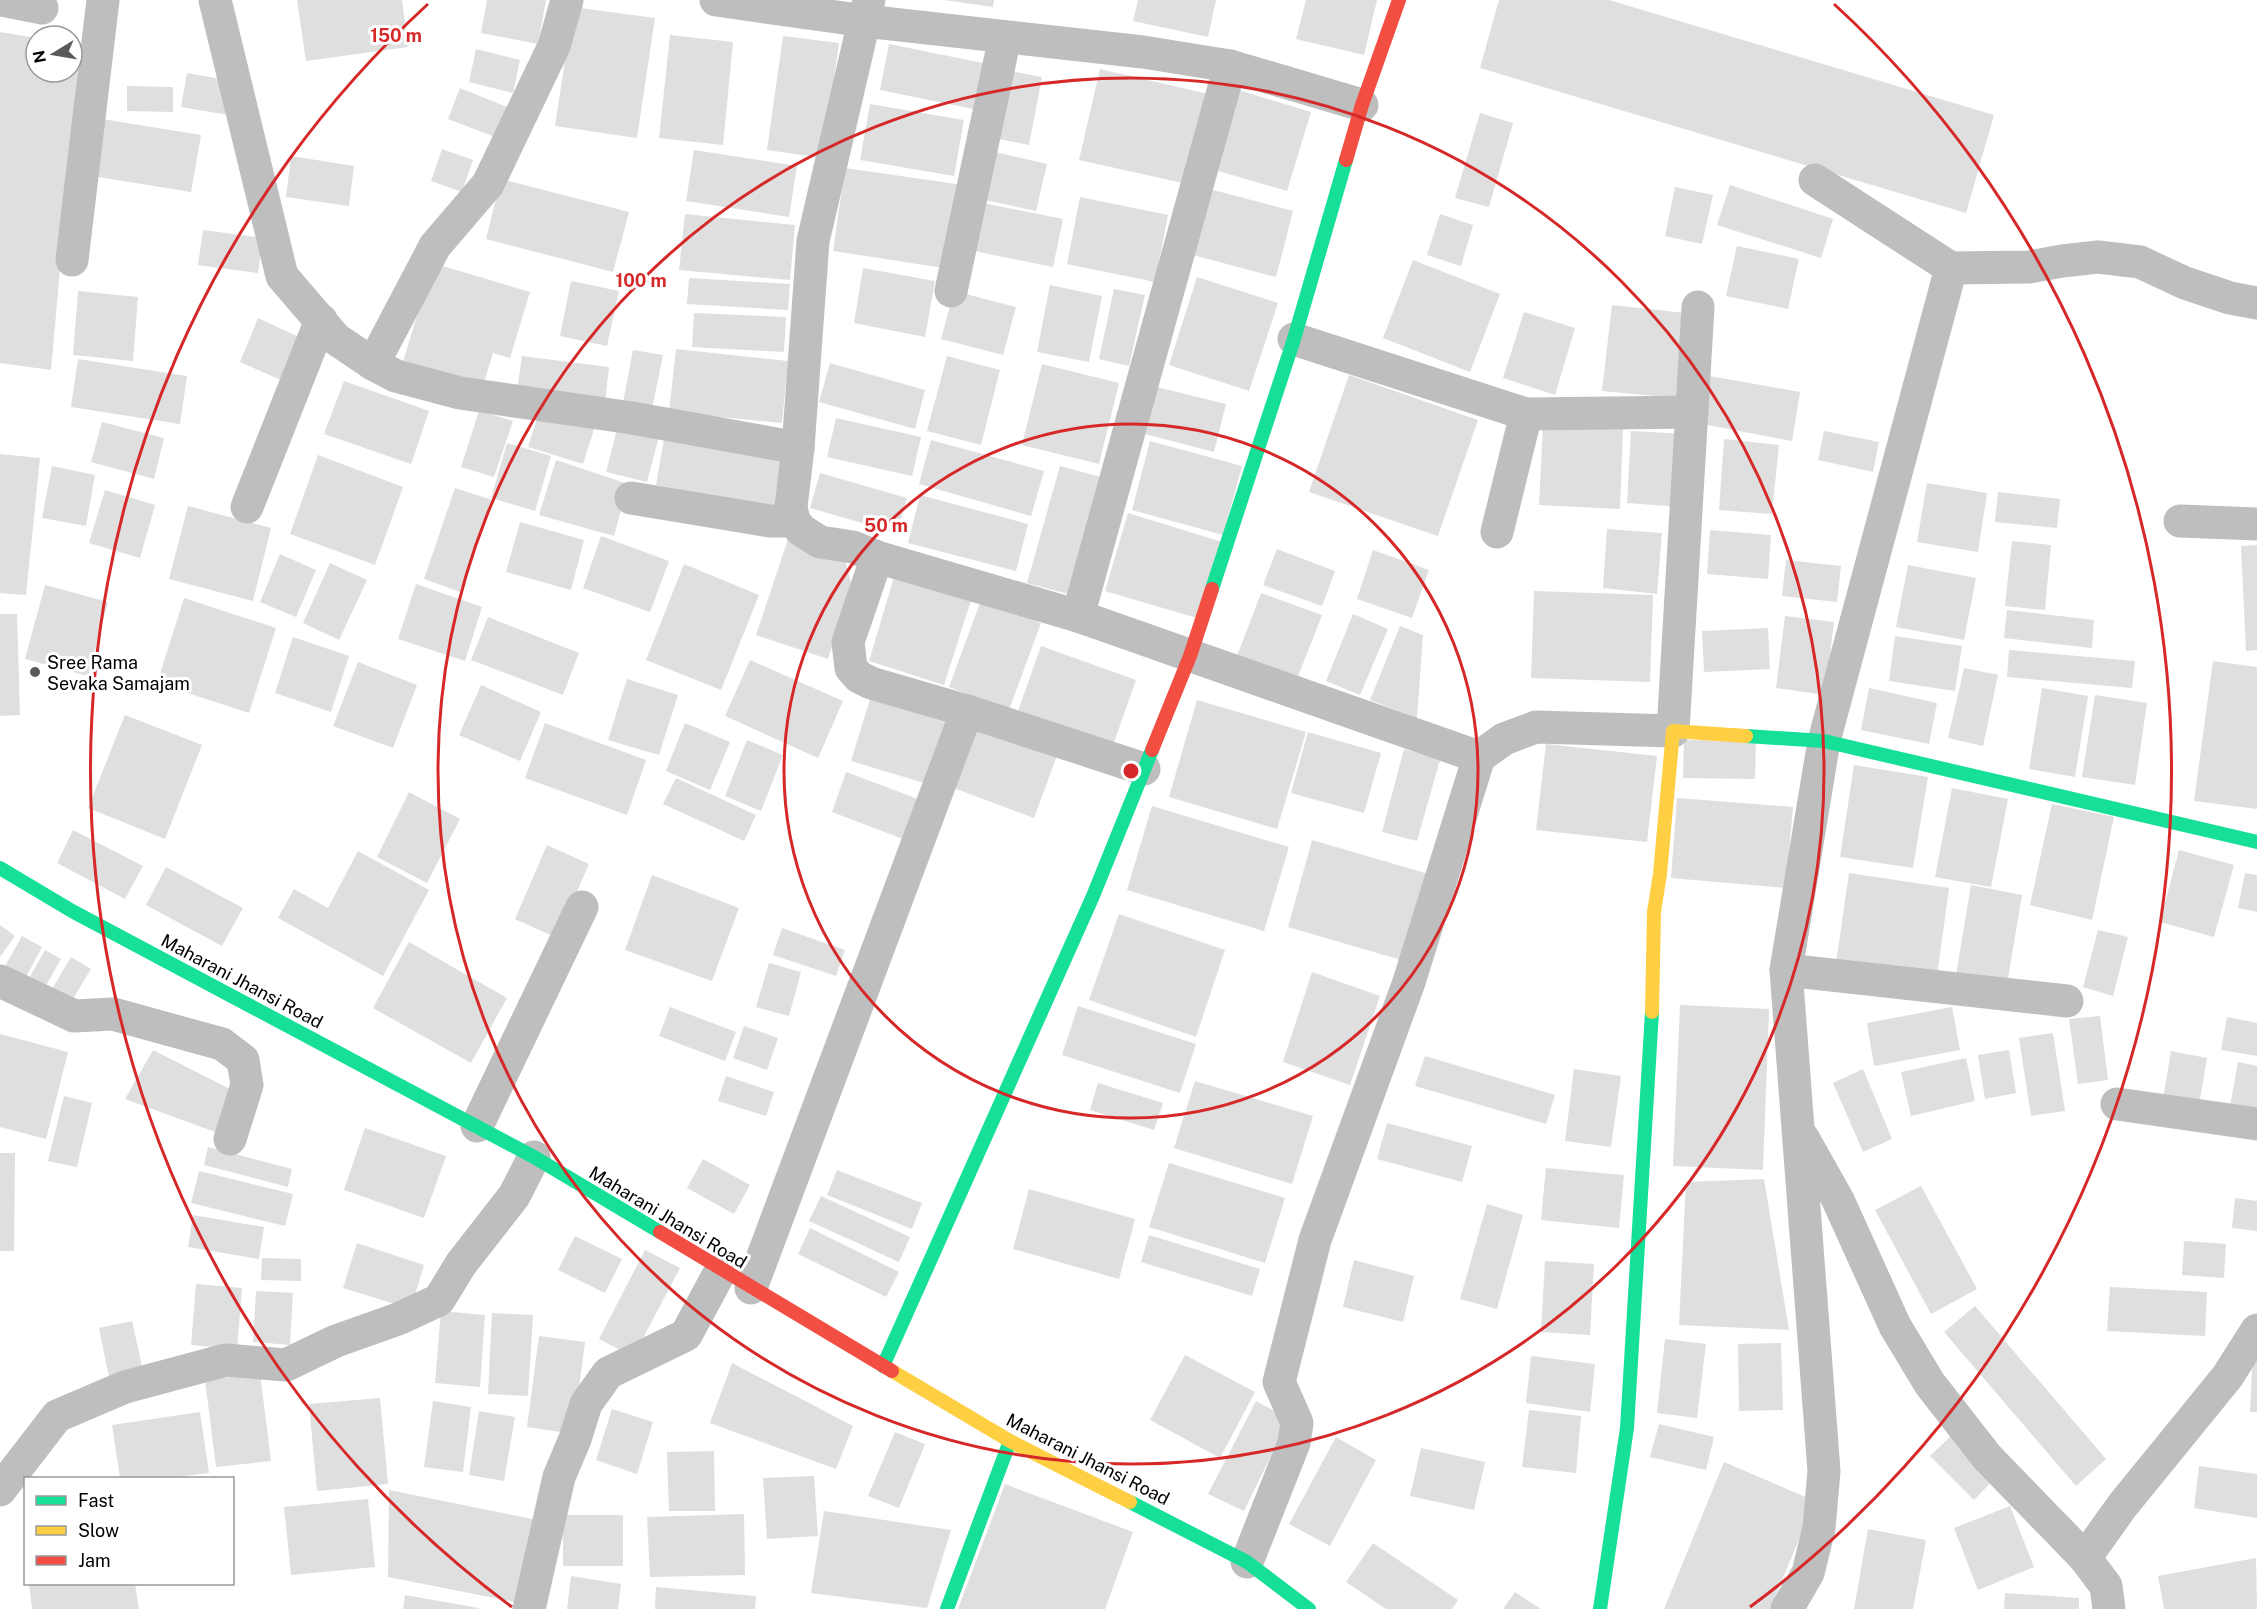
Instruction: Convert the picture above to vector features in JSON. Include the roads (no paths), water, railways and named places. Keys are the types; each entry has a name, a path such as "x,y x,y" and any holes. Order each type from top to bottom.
{"street":[{"path":"1,0 42,8"},
{"path":"72,260 103,0"},
{"path":"215,0 282,276 336,339 373,364 396,376 460,393 632,418 798,448"},
{"path":"373,364 435,246 488,184 555,46 567,0"},
{"path":"716,0 867,11 1005,38 1143,52 1230,66 1362,105"},
{"path":"883,1366 1093,896 1190,656 1294,339 1362,105 1399,0"},
{"path":"867,11 813,241 798,448 791,507 794,520 801,530 820,542 853,547 877,557 1078,616 1479,757"},
{"path":"951,291 1005,38"},
{"path":"1078,616 1230,66"},
{"path":"1815,180 1951,268 2029,267 2098,257 2140,262 2185,283 2230,298 2257,303"},
{"path":"1787,1609 1808,1573 1819,1528 1824,1471 1786,970 1824,741 1951,268"},
{"path":"1600,1609 1627,1428 1652,1032 1654,912 1660,874 1673,731 1698,307"},
{"path":"247,507 321,320"},
{"path":"1294,339 1526,414 1692,412"},
{"path":"1497,532 1526,414"},
{"path":"631,498 770,521 794,520"},
{"path":"2180,521 2257,524"},
{"path":"877,557 848,642 851,668 859,677 871,683 967,711 1144,769"},
{"path":"751,1288 967,711"},
{"path":"1247,1562 1294,1443 1297,1423 1279,1382 1315,1240 1409,982 1479,757 1504,739 1536,727 1673,731 1824,741 2257,842"},
{"name":"Maharani Jhansi Road","path":"0,868 72,911 534,1157 1010,1441 1247,1562 1309,1609"},
{"path":"477,1126 582,907"},
{"path":"1786,970 2067,1001"},
{"path":"0,981 74,1016 113,1014 222,1044 243,1060 247,1085 230,1139"},
{"path":"2117,1104 2257,1124"},
{"path":"1798,1128 1838,1200 1895,1326 1930,1384 1987,1457 2085,1558 2106,1586 2109,1609"},
{"path":"0,1490 57,1416 125,1387 226,1360 286,1365 336,1341 398,1320 440,1300 460,1264 514,1196 534,1157"},
{"path":"529,1609 559,1477 575,1439 586,1404 608,1373 686,1335 721,1270"},
{"path":"2085,1558 2122,1506 2227,1377 2257,1330"},
{"path":"947,1609 1010,1441"}],"place":[{"name":"Sree Rama Sevaka Samajam","path":"35,672"}]}
